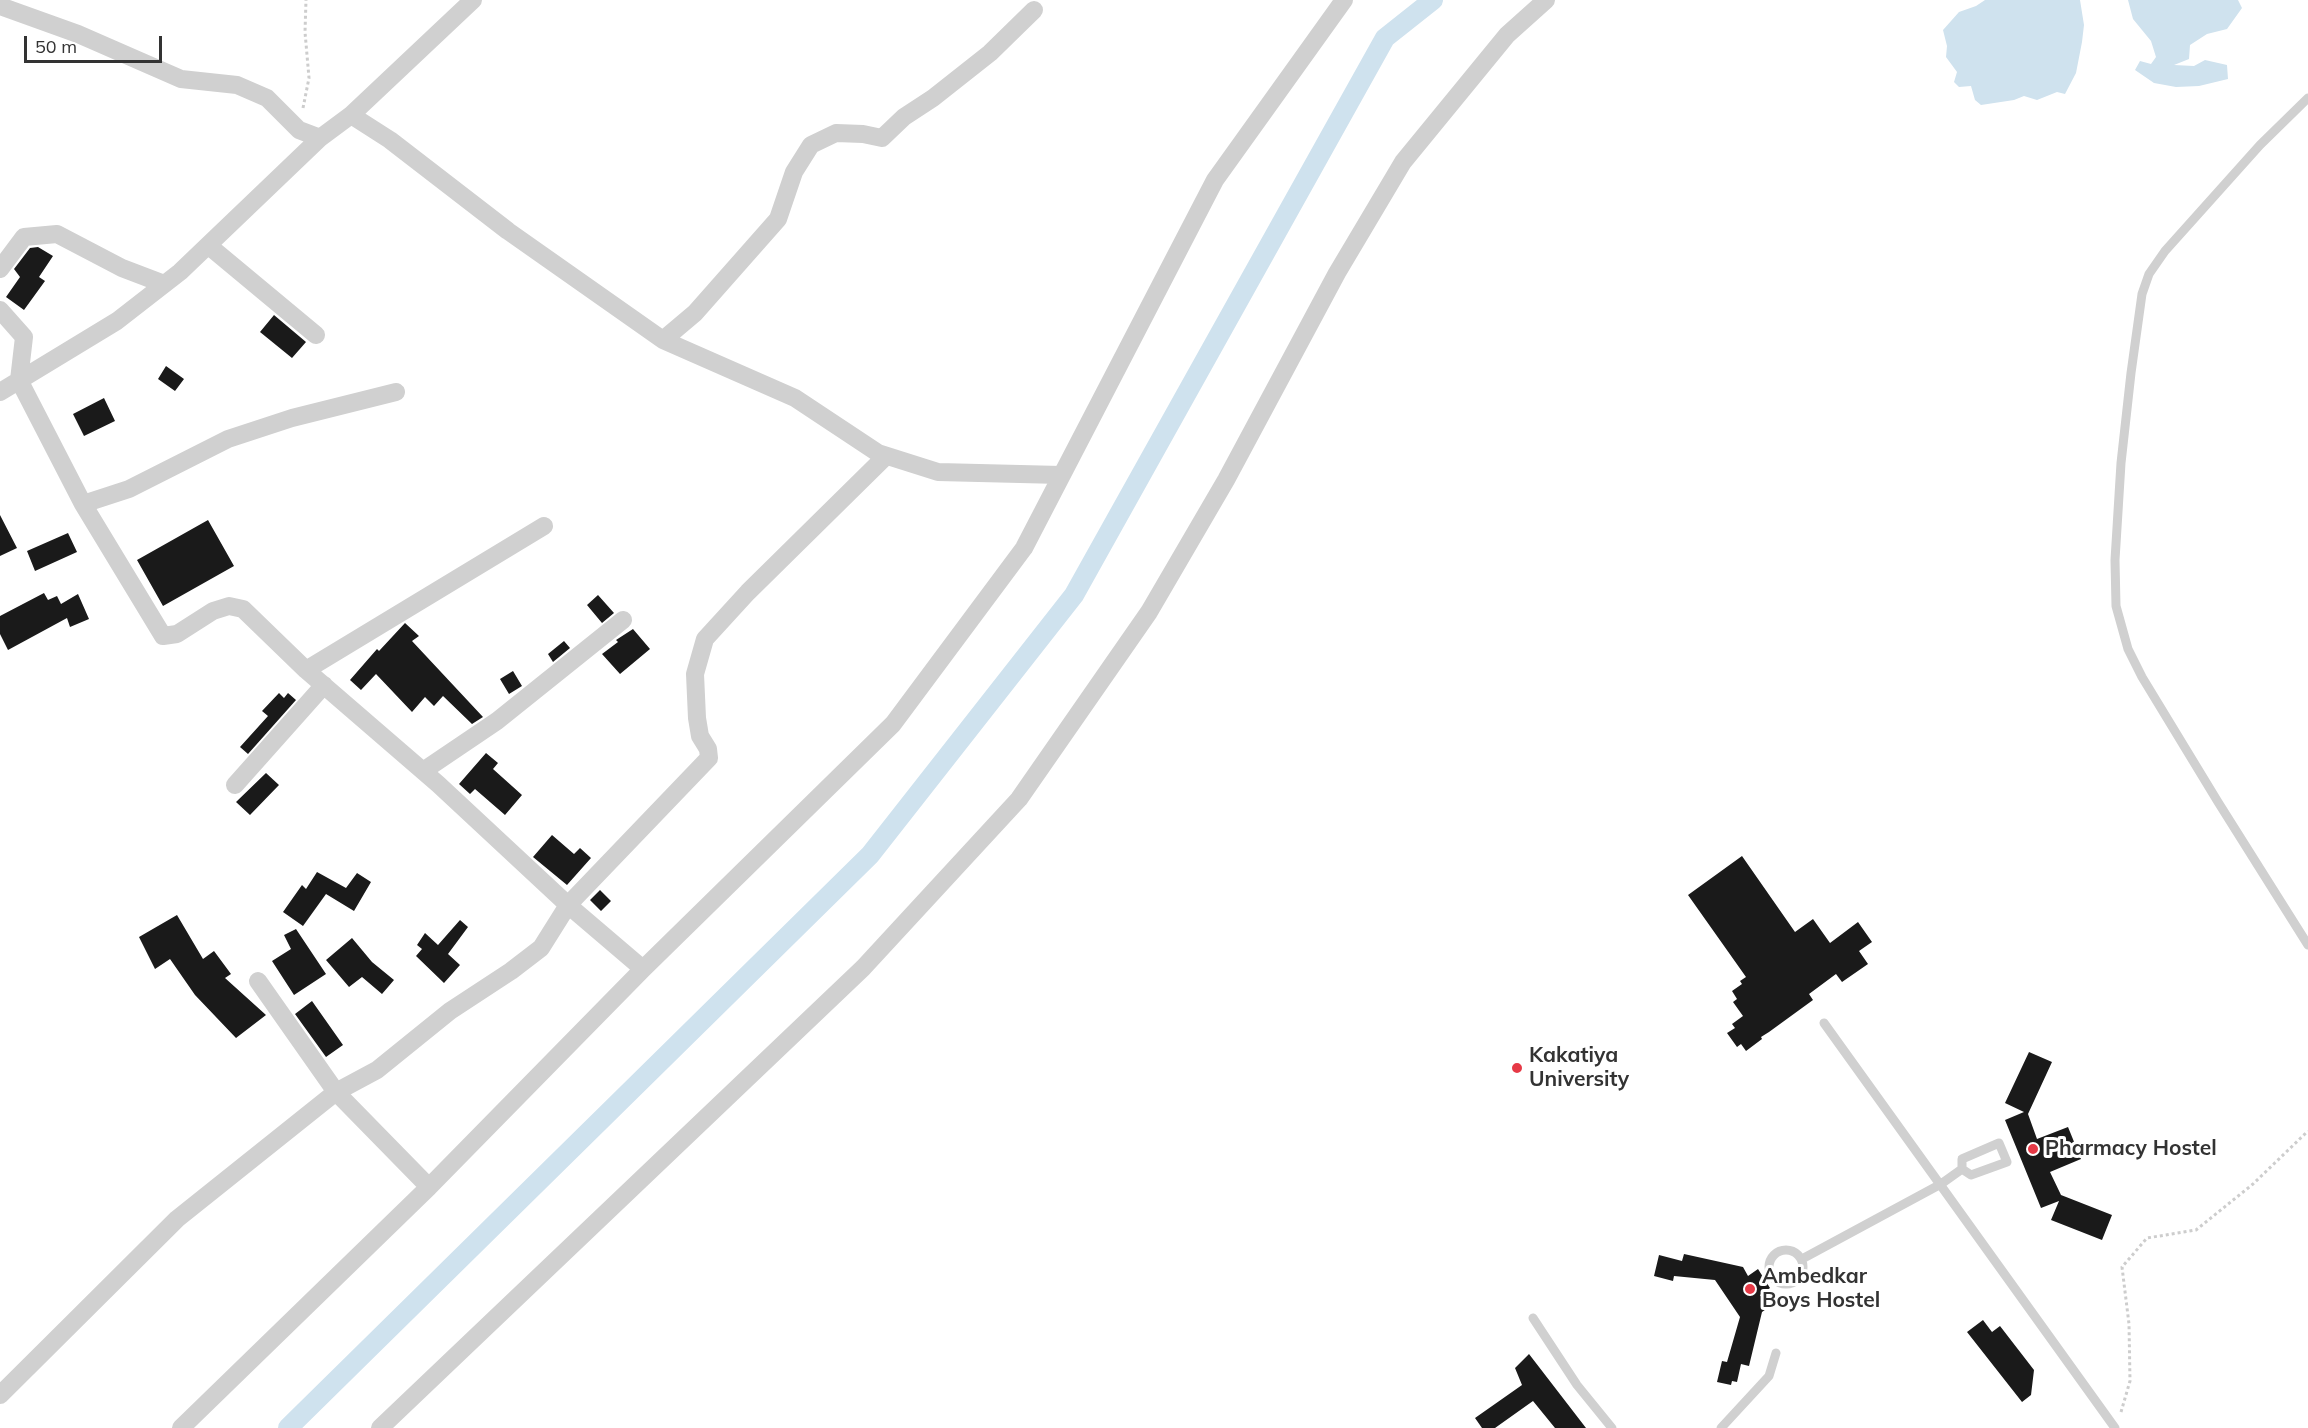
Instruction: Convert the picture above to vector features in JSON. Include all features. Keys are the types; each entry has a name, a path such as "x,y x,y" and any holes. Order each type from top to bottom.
{"street":[{"path":"0,392 117,321 164,284 209,246 320,138 351,115 473,0"},
{"path":"181,1428 429,1187 643,969 893,724 1024,548 1215,180 1344,0"},
{"path":"380,1428 862,968 1019,799 1149,612 1226,480 1337,273 1404,162 1507,35 1546,0"},
{"path":"0,6 78,34 181,79 237,85 267,98 299,130 320,138"},
{"path":"663,340 695,313 778,219 794,172 811,145 836,133 863,134 882,138 904,117 933,98 990,53 1034,10"},
{"path":"351,115 390,140 508,231 663,340 795,398 878,453 938,472 1061,475"},
{"path":"0,269 24,237 57,234 122,268 164,284"},
{"path":"209,246 316,334"},
{"path":"0,310 24,337 19,380 83,504 163,636 177,634 213,611 229,606 243,609 306,670 423,771 568,905 643,969"},
{"path":"83,504 129,489 228,439 292,418 396,392"},
{"path":"0,1395 177,1219 336,1092 377,1070 450,1011 511,971 541,948 568,905 709,758 708,748 700,736 695,674 705,639 748,592 886,456"},
{"path":"306,670 544,526"},
{"path":"423,771 497,721 623,620"},
{"path":"236,785 324,685"},
{"path":"258,981 336,1092 429,1187"}],"lane":[{"path":"2308,98 2221,189 2165,251 2149,274 2142,294 2131,373 2121,463 2115,560 2116,606 2128,649 2142,677 2308,945"},
{"path":"1824,1023 2115,1428"},
{"path":"1999,1143 2007,1162 1971,1175 1962,1169 1962,1159 1999,1143"},
{"path":"1802,1259 1941,1184 1962,1169"},
{"path":"1533,1318 1577,1384 1612,1428"},
{"path":"1721,1428 1769,1376 1776,1353"}],"path":[{"path":"299,130 309,78 305,32 306,0"},
{"path":"2119,1419 2130,1381 2128,1324 2122,1267 2147,1238 2196,1230 2261,1177 2308,1131"}],"water":[{"path":"1985,0 2080,0 2084,25 2082,42 2076,73 2065,94 2057,92 2037,100 2024,96 2014,100 1981,105 1975,100 1971,86 1959,87 1954,82 1957,72 1946,57 1947,46 1943,30 1959,12"},
{"path":"2128,0 2238,0 2242,8 2227,29 2207,34 2190,45 2189,59 2174,65 2194,66 2205,60 2227,65 2228,79 2199,86 2176,87 2154,83 2135,70 2140,61 2151,64 2156,57 2151,41 2133,19"}],"building":[{"path":"38,247 53,256 39,277 45,281 24,310 6,297 20,277 14,269 30,248"},
{"path":"274,315 306,342 292,358 260,332"},
{"path":"166,366 184,379 175,391 158,379"},
{"path":"104,398 115,421 84,436 73,414"},
{"path":"0,515 17,548 0,556"},
{"path":"208,520 234,566 163,606 137,560"},
{"path":"68,533 77,552 35,571 27,551"},
{"path":"44,593 48,600 57,596 61,604 78,594 89,619 70,627 67,618 8,650 0,634 0,616"},
{"path":"598,595 614,613 602,623 587,605"},
{"path":"405,623 419,636 412,641 483,717 472,724 443,696 434,706 425,697 412,712 376,674 361,690 350,680 377,649 379,651"},
{"path":"633,629 650,649 620,674 602,654 618,642 616,640"},
{"path":"564,641 570,648 553,662 548,654"},
{"path":"513,671 522,686 509,694 500,679"},
{"path":"279,693 284,698 288,693 296,700 248,754 240,747 268,716 262,711"},
{"path":"486,753 498,763 493,769 522,795 505,815 475,789 470,794 459,784"},
{"path":"266,773 279,785 250,815 236,802"},
{"path":"552,835 574,854 580,848 591,858 567,885 533,857"},
{"path":"1742,856 1795,932 1813,919 1830,943 1858,922 1872,942 1859,951 1868,964 1842,982 1836,974 1809,994 1813,1000 1761,1037 1762,1039 1746,1051 1741,1044 1737,1047 1727,1033 1735,1028 1732,1024 1743,1016 1733,1002 1737,999 1732,991 1742,984 1740,981 1746,977 1688,895"},
{"path":"317,872 346,888 357,873 371,882 354,911 326,894 303,926 283,912 302,885 306,889"},
{"path":"600,890 611,901 601,911 590,900"},
{"path":"177,915 203,959 214,951 231,974 225,978 266,1015 236,1038 195,995 170,959 155,969 139,937"},
{"path":"460,920 468,927 448,954 460,965 444,983 416,956 422,949 417,945 425,933 438,945"},
{"path":"296,929 326,974 294,995 272,961 291,949 284,935"},
{"path":"352,938 372,962 394,980 382,994 362,977 349,987 326,960"},
{"path":"312,1001 343,1045 326,1057 295,1014"},
{"path":"2029,1052 2052,1062 2028,1114 2037,1139 2068,1127 2081,1159 2050,1172 2061,1195 2112,1215 2102,1240 2051,1220 2059,1201 2041,1208 2005,1120 2024,1112 2005,1103"},
{"path":"1684,1254 1743,1267 1748,1276 1758,1269 1770,1288 1760,1295 1769,1307 1762,1312 1749,1366 1741,1364 1737,1382 1732,1381 1731,1385 1717,1382 1722,1361 1727,1362 1740,1317 1715,1280 1674,1276 1673,1281 1654,1276 1659,1255 1682,1261"},
{"path":"1983,1320 1992,1332 2000,1326 2034,1370 2031,1395 2022,1402 1967,1332"},
{"path":"1529,1354 1586,1428 1555,1428 1533,1401 1495,1428 1482,1428 1475,1418 1522,1385 1515,1368"}],"waterway":[{"path":"288,1428 870,855 1074,595 1385,38 1433,0"}],"place":[{"name":"Kakatiya University","path":"1517,1068"},
{"name":"Pharmacy Hostel","path":"2033,1149"},
{"name":"Ambedkar Boys Hostel","path":"1750,1289"}]}
